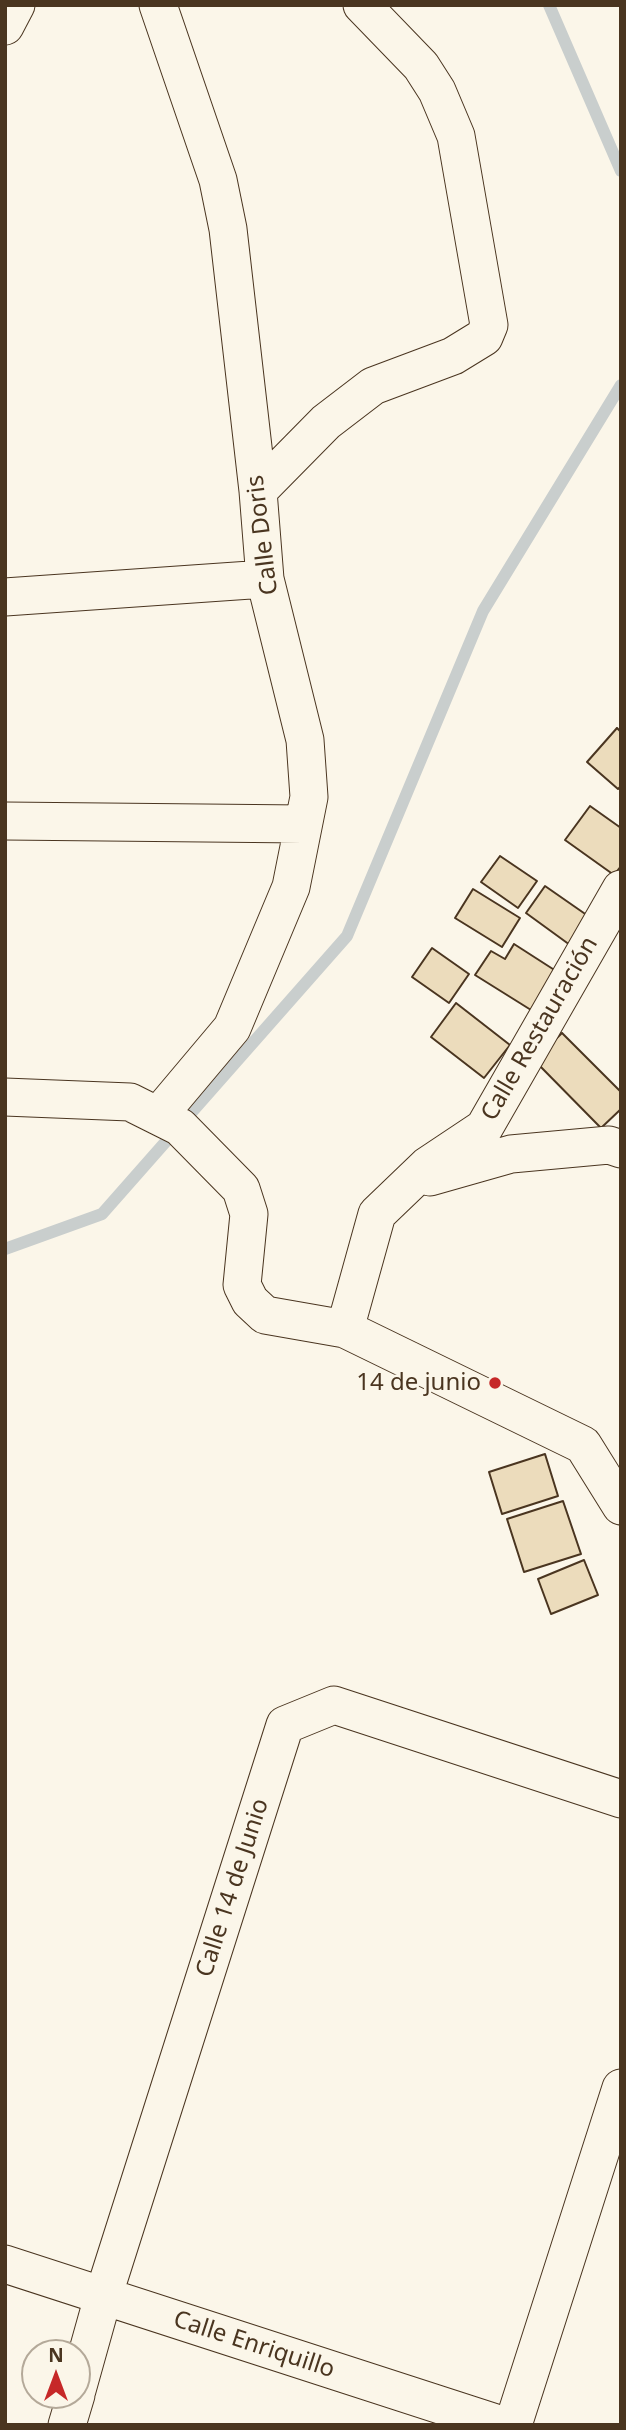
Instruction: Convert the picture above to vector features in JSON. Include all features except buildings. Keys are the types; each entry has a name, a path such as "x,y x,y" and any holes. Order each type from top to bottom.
{"street":[{"path":"5,26 16,5"},
{"name":"Calle Doris","path":"158,5 218,180 228,229 258,491 265,579 305,740 309,797 290,887 232,1028 158,1116"},
{"path":"258,491 326,422 373,386 453,356 484,337 489,325 456,136 438,91 421,66 362,5"},
{"path":"5,597 265,579"},
{"path":"5,821 303,824"},
{"name":"Calle Restauración","path":"345,1329 377,1213 427,1166 484,1128 621,889"},
{"path":"5,1097 130,1102 180,1127 241,1189 249,1214 242,1285 250,1301 265,1315 345,1329 583,1445 621,1506"},
{"path":"410,1183 511,1154 609,1145 621,1149"},
{"name":"Calle 14 de Junio","path":"91,2340 285,1725 334,1704 621,1799"},
{"path":"513,2425 621,2088"},
{"name":"Calle Enriquillo","path":"5,2264 502,2425"}],"waterway":[{"path":"549,5 621,171"},
{"path":"5,1249 102,1214 347,936 483,611 621,385"}],"place":[{"name":"14 de junio","path":"495,1383"}]}
